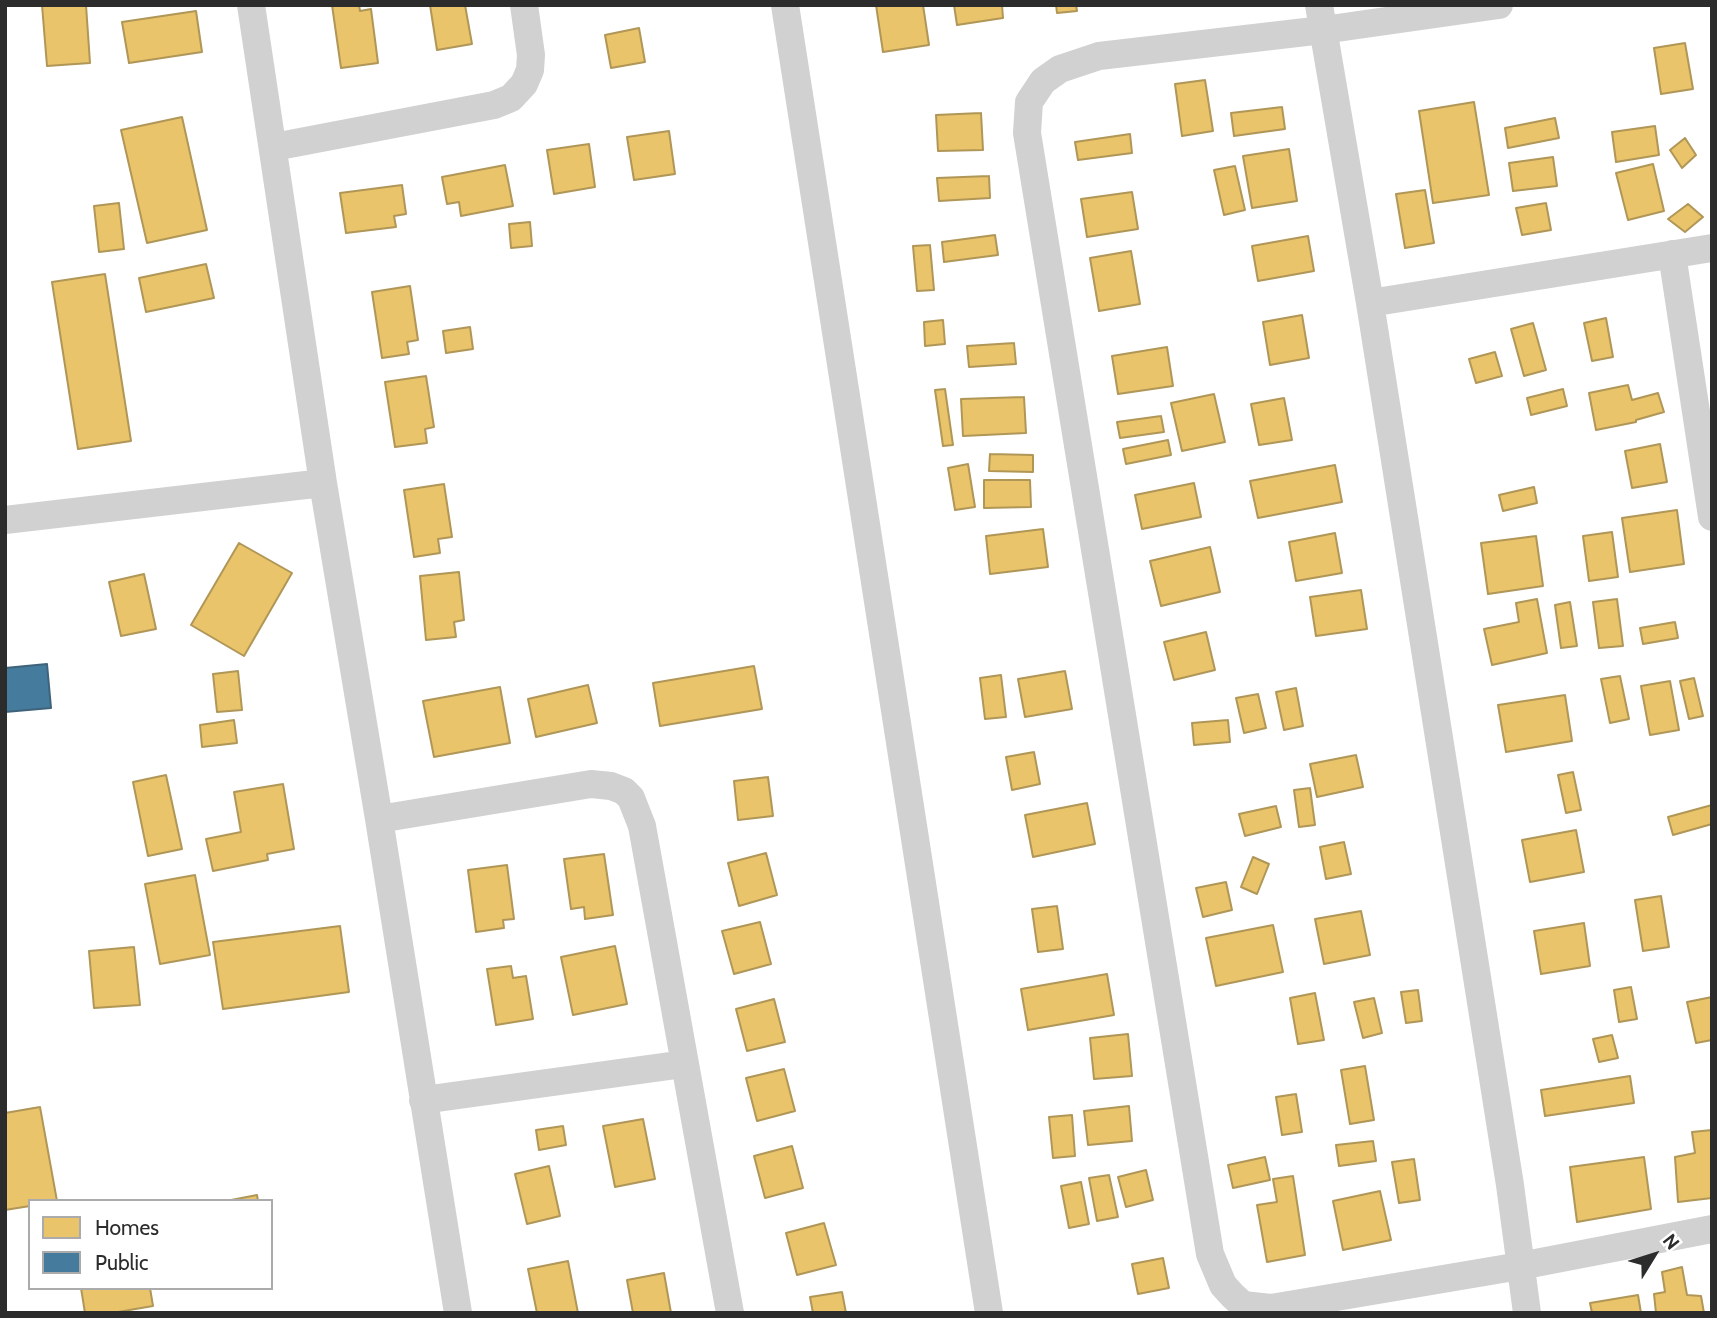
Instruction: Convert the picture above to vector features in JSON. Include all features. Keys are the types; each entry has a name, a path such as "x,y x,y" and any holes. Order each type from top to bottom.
{"street":[{"path":"251,5 323,483 458,1313"},
{"path":"274,148 494,105 511,99 524,84 530,70 531,55 524,5"},
{"path":"785,5 989,1313"},
{"path":"1499,5 1321,18 1099,56 1059,69 1043,81 1029,102 1029,147 1208,1241 1216,1273 1223,1285 1243,1305 1271,1308 1520,1266 1712,1229"},
{"path":"1321,18 1370,303 1510,1185 1527,1313"},
{"path":"1370,303 1712,248"},
{"path":"1672,254 1712,517"},
{"path":"5,520 323,483"},
{"path":"379,819 601,783 624,791 631,797 642,827 730,1313"},
{"path":"424,1100 684,1064"}],"building: Homes":[{"path":"42,5 86,5 90,63 47,66"},
{"path":"332,5 359,5 360,11 371,9 378,63 341,68"},
{"path":"430,5 465,5 472,44 437,50"},
{"path":"876,5 923,5 929,45 883,52"},
{"path":"954,5 1002,5 1003,18 957,25"},
{"path":"1056,5 1076,5 1077,11 1057,13"},
{"path":"196,11 202,52 129,63 122,22"},
{"path":"639,28 645,62 611,68 605,35"},
{"path":"1685,43 1693,89 1661,94 1654,48"},
{"path":"1205,80 1213,131 1182,136 1175,84"},
{"path":"1474,102 1489,195 1433,203 1419,111"},
{"path":"1282,107 1285,129 1234,136 1231,113"},
{"path":"981,113 983,150 938,151 936,115"},
{"path":"182,117 207,230 147,243 121,130"},
{"path":"1555,118 1559,138 1508,148 1505,128"},
{"path":"1655,126 1659,155 1616,162 1612,132"},
{"path":"669,131 675,174 634,180 627,137"},
{"path":"1130,134 1132,153 1078,160 1075,142"},
{"path":"1685,138 1696,155 1682,168 1670,150"},
{"path":"589,144 595,187 554,194 547,150"},
{"path":"1289,149 1297,201 1252,208 1243,156"},
{"path":"1553,157 1557,186 1513,191 1509,163"},
{"path":"1653,164 1664,211 1628,220 1616,173"},
{"path":"505,165 513,206 461,216 459,202 447,204 442,177"},
{"path":"1235,166 1245,210 1224,215 1214,170"},
{"path":"989,176 990,198 939,201 937,178"},
{"path":"402,185 406,214 394,216 396,227 346,233 340,193"},
{"path":"1425,190 1434,243 1405,248 1396,194"},
{"path":"1132,192 1138,229 1087,237 1081,199"},
{"path":"119,203 124,249 99,252 94,206"},
{"path":"1546,203 1551,230 1522,235 1516,208"},
{"path":"1688,204 1703,217 1685,232 1668,219"},
{"path":"530,222 532,246 511,248 509,224"},
{"path":"995,235 998,255 944,262 942,242"},
{"path":"1308,236 1314,271 1258,281 1252,246"},
{"path":"930,245 934,290 917,291 913,246"},
{"path":"1131,251 1140,304 1099,311 1090,258"},
{"path":"206,264 214,298 146,312 139,278"},
{"path":"105,274 131,441 78,449 52,282"},
{"path":"410,286 418,340 407,342 409,354 382,358 372,292"},
{"path":"1302,315 1309,358 1270,365 1263,322"},
{"path":"1606,318 1613,357 1592,361 1584,323"},
{"path":"943,320 945,344 925,346 924,322"},
{"path":"1533,323 1546,370 1524,376 1511,329"},
{"path":"470,327 473,349 446,353 443,331"},
{"path":"1014,343 1016,364 969,367 967,346"},
{"path":"1167,347 1173,386 1118,394 1112,356"},
{"path":"1495,352 1502,376 1476,383 1469,359"},
{"path":"426,376 434,427 425,429 427,443 395,447 385,382"},
{"path":"1628,385 1632,400 1658,393 1664,412 1636,422 1596,430 1589,393"},
{"path":"945,389 953,445 943,446 935,390"},
{"path":"1563,389 1567,406 1531,415 1527,398"},
{"path":"1214,394 1225,442 1182,451 1171,403"},
{"path":"1024,397 1026,433 963,436 961,399"},
{"path":"1284,398 1292,440 1259,445 1251,404"},
{"path":"1161,416 1164,432 1120,438 1117,422"},
{"path":"1168,440 1171,455 1126,464 1123,449"},
{"path":"1660,444 1667,482 1632,488 1625,451"},
{"path":"990,454 1033,455 1033,472 989,471"},
{"path":"968,464 975,507 955,510 948,468"},
{"path":"1335,465 1342,502 1258,518 1250,481"},
{"path":"984,480 1030,480 1031,507 984,508"},
{"path":"1194,483 1201,517 1142,529 1135,495"},
{"path":"444,484 452,537 438,539 440,553 414,557 404,490"},
{"path":"1534,487 1537,503 1503,511 1499,495"},
{"path":"1677,510 1684,564 1630,572 1622,518"},
{"path":"1043,529 1048,567 990,574 986,536"},
{"path":"1612,532 1618,577 1589,581 1583,536"},
{"path":"1335,533 1342,573 1296,581 1289,542"},
{"path":"1536,536 1543,586 1488,594 1481,543"},
{"path":"239,543 292,573 244,656 191,625"},
{"path":"1210,547 1220,592 1161,606 1150,561"},
{"path":"459,572 464,620 454,622 456,637 426,640 420,576"},
{"path":"144,574 156,629 121,636 109,582"},
{"path":"1361,590 1367,629 1316,636 1310,597"},
{"path":"1537,599 1547,653 1492,665 1484,629 1519,622 1516,603"},
{"path":"1617,599 1623,646 1599,648 1593,602"},
{"path":"1570,602 1577,646 1561,648 1555,605"},
{"path":"1675,622 1678,638 1643,644 1640,628"},
{"path":"1206,632 1215,670 1174,680 1164,642"},
{"path":"754,666 762,709 660,726 653,683"},
{"path":"238,671 242,710 217,712 213,674"},
{"path":"1065,671 1072,709 1025,717 1018,679"},
{"path":"1001,675 1006,717 985,719 980,678"},
{"path":"1620,676 1629,719 1610,723 1601,679"},
{"path":"1694,678 1703,716 1689,719 1680,681"},
{"path":"1670,681 1679,730 1650,735 1641,686"},
{"path":"588,685 597,723 536,737 528,699"},
{"path":"500,687 510,743 434,757 423,701"},
{"path":"1296,688 1303,726 1284,730 1276,692"},
{"path":"1258,694 1266,728 1244,733 1236,698"},
{"path":"1565,695 1572,741 1506,752 1498,705"},
{"path":"234,720 237,743 202,747 200,725"},
{"path":"1228,720 1230,742 1194,745 1192,723"},
{"path":"1034,752 1040,784 1012,790 1006,757"},
{"path":"1356,755 1363,787 1317,797 1310,764"},
{"path":"1573,772 1581,810 1566,813 1558,775"},
{"path":"166,775 182,849 148,856 133,782"},
{"path":"768,777 773,816 738,820 734,781"},
{"path":"283,784 294,849 267,854 268,860 213,871 206,839 241,832 234,792"},
{"path":"1310,788 1315,825 1299,827 1294,790"},
{"path":"1087,803 1095,844 1033,857 1025,815"},
{"path":"1712,805 1712,824 1673,835 1668,817"},
{"path":"1276,806 1281,827 1245,836 1239,814"},
{"path":"1576,830 1584,872 1530,882 1522,840"},
{"path":"1344,842 1351,874 1326,879 1320,847"},
{"path":"766,853 777,895 739,906 728,863"},
{"path":"604,854 613,915 585,919 584,907 571,909 564,859"},
{"path":"1253,857 1269,864 1257,894 1241,887"},
{"path":"507,865 514,919 503,920 504,928 476,932 468,870"},
{"path":"195,875 210,955 160,964 145,884"},
{"path":"1226,882 1232,910 1203,917 1196,888"},
{"path":"1661,896 1669,947 1643,951 1635,900"},
{"path":"1057,906 1063,949 1038,952 1032,909"},
{"path":"1361,911 1370,955 1324,964 1315,919"},
{"path":"760,922 771,964 734,974 722,931"},
{"path":"1584,923 1590,966 1541,974 1534,931"},
{"path":"1273,925 1283,972 1216,986 1206,938"},
{"path":"340,926 349,992 223,1009 213,942"},
{"path":"615,946 627,1004 573,1015 561,957"},
{"path":"134,947 140,1005 94,1008 89,951"},
{"path":"511,966 513,978 526,976 533,1019 496,1025 487,969"},
{"path":"1107,974 1114,1015 1028,1030 1021,989"},
{"path":"1631,987 1637,1019 1619,1022 1614,990"},
{"path":"1418,990 1422,1021 1406,1023 1401,992"},
{"path":"1315,993 1324,1040 1298,1044 1290,998"},
{"path":"1712,997 1712,1040 1696,1043 1687,1002"},
{"path":"1374,998 1382,1033 1363,1038 1354,1002"},
{"path":"774,999 785,1042 747,1051 736,1009"},
{"path":"1128,1034 1132,1076 1094,1079 1090,1038"},
{"path":"1612,1035 1618,1058 1599,1062 1593,1039"},
{"path":"1365,1066 1374,1120 1350,1124 1341,1070"},
{"path":"784,1069 795,1111 757,1121 746,1078"},
{"path":"1630,1076 1634,1103 1545,1116 1541,1090"},
{"path":"1296,1094 1302,1132 1282,1135 1276,1097"},
{"path":"1129,1106 1132,1141 1088,1145 1084,1111"},
{"path":"40,1107 57,1199 28,1199 28,1206 5,1210 5,1113"},
{"path":"1072,1115 1075,1156 1053,1158 1049,1117"},
{"path":"643,1119 655,1179 615,1187 603,1126"},
{"path":"563,1126 566,1145 539,1150 536,1130"},
{"path":"1712,1130 1712,1198 1678,1202 1675,1157 1695,1153 1692,1132"},
{"path":"1373,1141 1376,1161 1339,1166 1336,1145"},
{"path":"792,1146 803,1188 765,1198 754,1156"},
{"path":"1265,1157 1270,1180 1233,1188 1228,1165"},
{"path":"1644,1157 1651,1209 1577,1222 1570,1167"},
{"path":"1414,1159 1420,1200 1399,1203 1392,1162"},
{"path":"549,1166 560,1216 527,1224 515,1174"},
{"path":"1146,1170 1153,1200 1126,1207 1118,1177"},
{"path":"1109,1175 1118,1217 1097,1221 1089,1178"},
{"path":"1293,1176 1305,1255 1267,1262 1257,1205 1277,1202 1273,1179"},
{"path":"1081,1182 1089,1224 1069,1228 1061,1186"},
{"path":"1380,1191 1391,1240 1343,1250 1333,1201"},
{"path":"257,1195 258,1199 236,1199"},
{"path":"824,1223 836,1265 797,1275 786,1233"},
{"path":"1163,1258 1169,1288 1138,1294 1132,1264"},
{"path":"568,1261 578,1313 537,1313 528,1269"},
{"path":"1682,1267 1687,1295 1701,1296 1704,1313 1656,1313 1654,1294 1665,1292 1662,1272"},
{"path":"664,1273 671,1313 633,1313 627,1280"},
{"path":"81,1290 150,1290 153,1306 112,1313 85,1313"},
{"path":"842,1292 846,1313 813,1313 810,1297"},
{"path":"1638,1295 1641,1313 1592,1313 1590,1303"}],"building: Public":[{"path":"47,664 51,708 5,712 5,668"}]}
